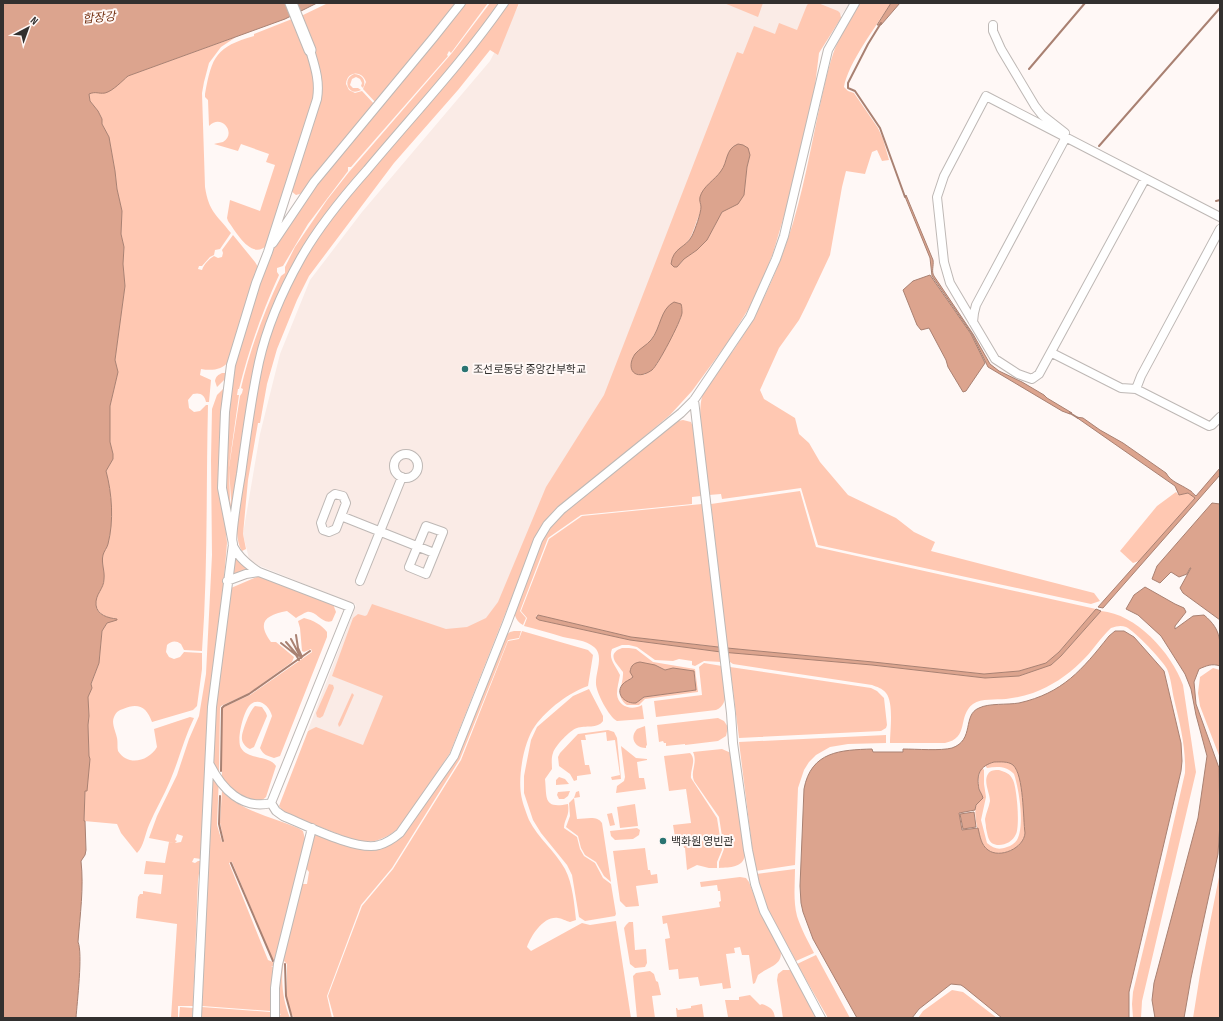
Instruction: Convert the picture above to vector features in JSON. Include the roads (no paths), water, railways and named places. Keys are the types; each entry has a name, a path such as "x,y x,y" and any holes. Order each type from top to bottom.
{"street":[{"path":"271,803 350,607 259,572 244,561 233,544 222,488 225,412 231,365 256,283 268,252 317,99 318,76 310,50 291,3"},
{"path":"268,252 300,201 334,157 430,43 461,3"},
{"path":"197,1018 212,707 245,446 259,362 266,338 295,269 321,227 397,134 477,42 504,3"},
{"path":"209,764 220,782 229,792 237,797 355,844 366,847 378,846 389,841 400,833 454,756 538,540 547,525 561,510 667,425 694,400 750,317 776,259 784,236 828,50 855,3"},
{"path":"993,26 993,32 1001,49 1042,115 1082,146"},
{"path":"1145,179 1052,353 1037,377 1032,379 1026,378 1007,368 995,359 950,283 945,270 937,197 939,185 986,96 1220,217"},
{"path":"973,322 976,305 1066,137"},
{"path":"286,195 300,201"},
{"path":"1136,390 1145,369 1220,229"},
{"path":"1052,353 1121,388 1136,390 1209,426 1220,417"},
{"path":"694,400 724,650 734,750 748,850 755,884 764,911 821,1018"},
{"path":"411,453 418,464 416,472 411,477 402,477 397,474 395,470 395,463 400,457 411,453"},
{"path":"360,581 402,477"},
{"path":"341,516 434,553"},
{"path":"426,526 442,532 434,553 426,574 409,567 426,526"},
{"path":"227,581 246,574 259,572"},
{"path":"271,803 276,811 283,816"},
{"path":"254,805 271,803"},
{"path":"275,1018 275,988 278,964 312,828"}],"water":[{"name":"합장강","path":"3,3 317,3 285,19 128,76 108,92 89,94 90,101 98,111 102,119 102,124 109,137 122,211 121,234 124,247 123,264 125,286 115,360 118,372 110,406 110,442 113,459 106,471 110,488 112,517 108,544 103,554 104,583 96,601 98,611 101,614 117,620 107,623 102,631 99,663 88,697 90,759 87,791 85,791 84,821 86,850 81,861 82,891 78,942 80,967 76,1018 3,1018"},
{"path":"891,3 900,3 881,25 877,25"},
{"path":"738,144 748,148 750,155 744,195 738,204 722,212 707,240 697,250 684,259 677,267 674,267 671,264 674,254 689,240 696,226 701,210 700,198 702,193 706,186 721,171 731,149"},
{"path":"906,195 933,260 934,276 973,334 990,364 999,371 1022,382 1072,413 1070,414 1062,411 988,367 972,334 932,276 930,258 906,199"},
{"path":"930,275 971,334 985,363 966,391 963,392 948,367 946,360 929,328 921,330 917,325 903,290 913,281"},
{"path":"674,302 681,304 682,313 669,343 652,370 641,375 633,372 631,365 632,359 639,350 651,340 666,309"},
{"path":"1076,417 1083,418 1123,443 1166,473 1173,481 1190,490 1196,496 1220,468 1220,475 1103,608 1098,607 1195,498 1188,493 1179,495 1175,486"},
{"path":"1212,503 1220,504 1220,620 1183,593 1180,588 1191,568 1187,574 1179,577 1171,572 1160,583 1152,579 1157,566"},
{"path":"1145,587 1184,608 1186,612 1175,626 1175,629 1193,616 1204,615 1215,626 1220,644 1220,666 1212,665 1199,669 1194,682 1196,704 1219,768 1220,823 1218,854 1191,978 1184,1018 1155,1018 1152,1000 1154,983 1198,818 1207,756 1191,689 1185,674 1161,636 1138,615 1126,609 1134,595"},
{"path":"1096,609 1101,611 1061,656 1051,665 1019,676 985,678 872,665 721,652 630,640 539,620 536,618 538,615 631,637 984,674 1019,671 1046,663 1059,652"},
{"path":"1115,631 1124,631 1134,637 1164,671 1181,743 1182,761 1181,771 1129,992 1129,1018 1002,1018 961,985 951,984 919,1009 912,1018 857,1018 813,939 801,903 800,886 804,789 808,776 813,767 820,760 829,755 849,750 872,749 873,752 903,752 903,749 935,750 952,748 964,739 974,711 988,705 1019,703 1048,693 1060,686 1080,670","holes":["994,762 1006,762 1013,765 1017,770 1021,787 1025,833 1024,838 1016,847 1005,853 988,850 981,840 978,828 962,830 959,813 975,810 976,805 983,798 978,784 980,771 985,766"]},
{"path":"640,662 655,665 665,670 673,668 694,671 696,690 644,697 636,703 625,700 621,695 620,689 623,684 633,677 630,672 632,666"},
{"path":"974,812 976,827 963,829 960,814"}],"waterway":[{"path":"1029,69 1085,3"},
{"path":"1099,146 1220,8"},
{"path":"881,23 868,44 848,83 848,88 855,91 880,128 905,197"},
{"path":"1216,201 1220,200"},
{"path":"1070,413 1078,418"},
{"path":"296,635 298,648 302,657"},
{"path":"291,639 301,658"},
{"path":"286,642 298,656"},
{"path":"281,643 296,655 299,660"},
{"path":"221,771 222,708 249,694 310,651"},
{"path":"220,796 219,824 223,841"},
{"path":"231,863 273,961"},
{"path":"285,964 286,996 292,1018"}],"place":[{"name":"조선로동당 중앙간부학교","path":"465,369"},
{"name":"백화원 영빈관","path":"663,841"}]}
